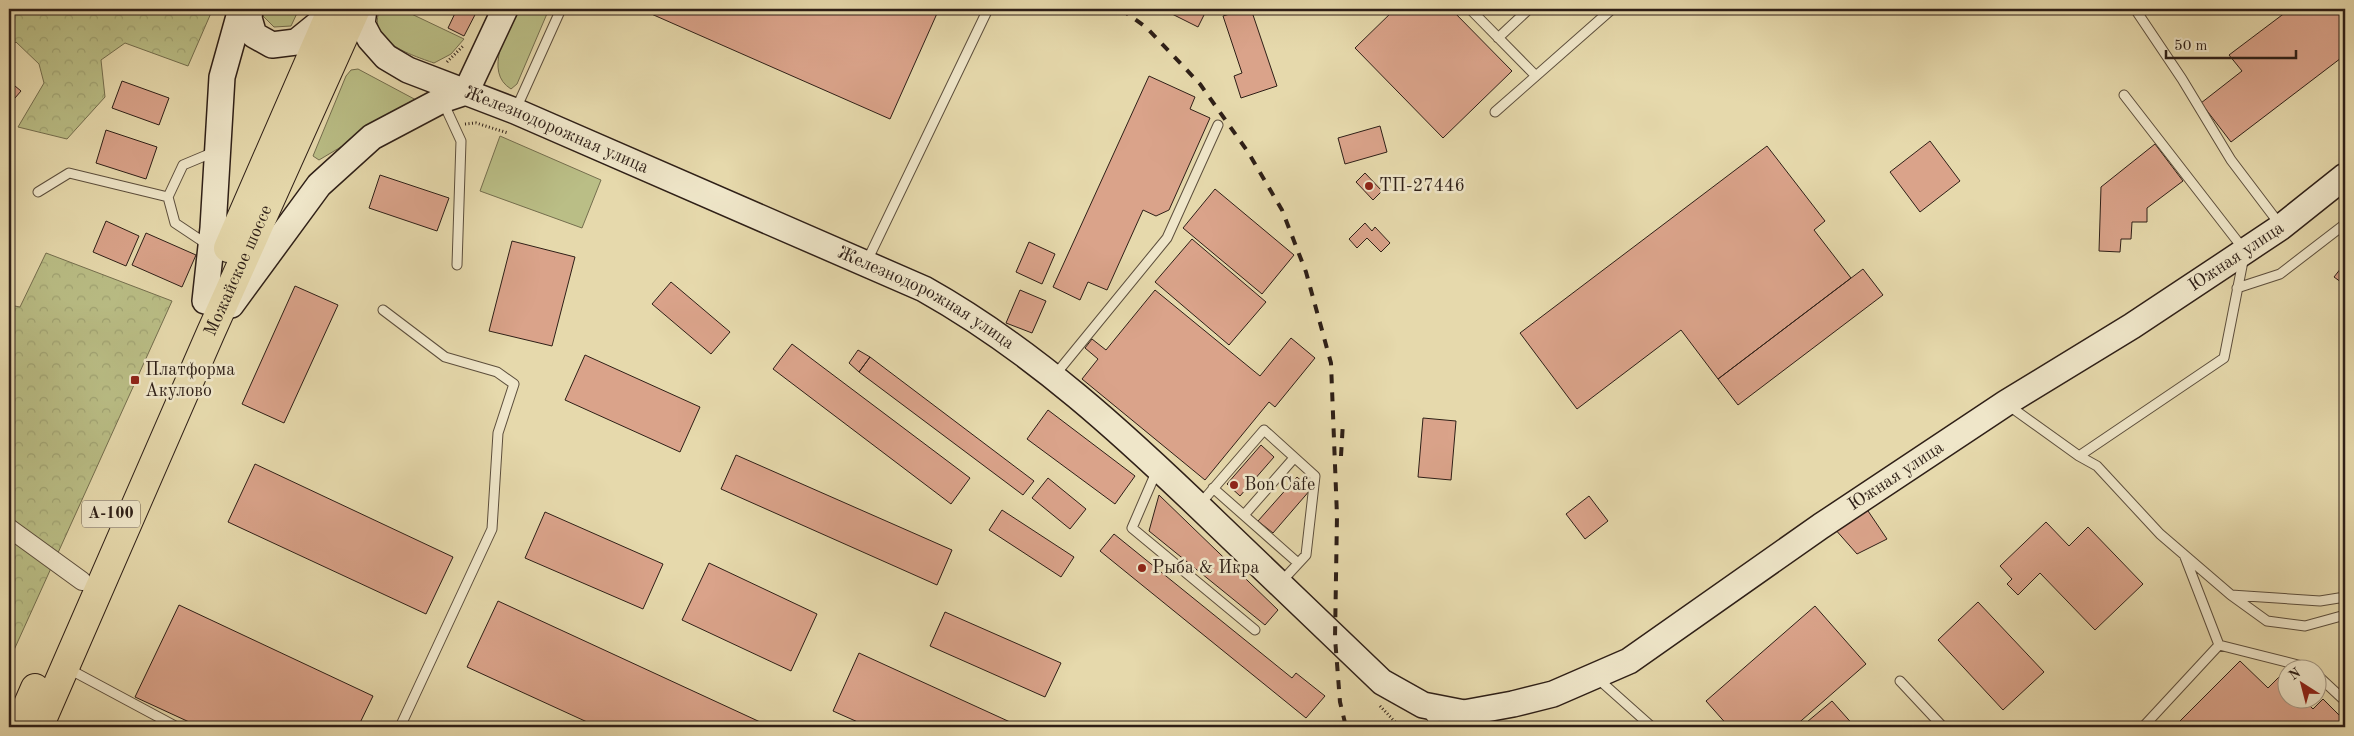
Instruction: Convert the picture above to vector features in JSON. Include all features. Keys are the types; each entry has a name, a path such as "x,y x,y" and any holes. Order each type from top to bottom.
{"main road":[{"name":"Можайское шоссе","path":"39,727 211,332 356,9"},
{"name":"Можайское шоссе","path":"18,727 330,13"}],"street":[{"path":"205,301 222,77 241,9"},
{"path":"250,9 249,18 254,35 272,45 296,42 330,13"},
{"name":"Железнодорожная улица","path":"364,9 362,24 370,39 386,57 408,70 466,92 513,122 866,264 924,289 958,308 1053,377 1158,468 1206,497 1279,584 1382,682 1423,705"},
{"path":"211,332 319,185 372,137 442,100 466,92 505,9"},
{"name":"Южная улица","path":"1423,705 1464,713 1513,704 1553,694 1629,661 1821,526 2006,403 2132,326 2245,252 2345,176"},
{"path":"9,528 82,581"}],"lane":[{"path":"513,122 561,9"},
{"path":"866,264 988,9"},
{"path":"1470,9 1535,75"},
{"path":"1498,38 1529,9"},
{"path":"1495,112 1612,9"},
{"path":"2136,9 2182,79 2231,160 2281,226"},
{"path":"2078,456 2224,358 2245,252 2124,95"},
{"path":"442,100 461,141 457,265"},
{"path":"1053,377 1168,238 1218,126"},
{"path":"210,251 202,241 175,223 168,197 183,165 216,151"},
{"path":"38,192 69,173 168,197"},
{"path":"2237,288 2280,274 2345,224"},
{"path":"383,310 445,357 497,372 514,384 498,433 492,529 400,727"},
{"path":"2006,403 2078,456 2097,466 2160,534 2231,595 2267,621 2305,626 2345,615"},
{"path":"1279,584 1306,555 1315,476 1264,430 1206,497 1244,515 1298,563"},
{"path":"1244,515 1294,458"},
{"path":"1158,468 1132,528 1255,630"},
{"path":"2184,555 2219,644"},
{"path":"2231,595 2320,601 2345,597"},
{"path":"2219,644 2276,659"},
{"path":"2143,727 2219,644"},
{"path":"65,666 177,727"},
{"path":"1594,676 1652,727"},
{"path":"1900,681 1942,727"},
{"path":"2326,683 2345,701"},
{"path":"1423,705 1438,727"}],"path":[{"path":"454,125 513,122"},
{"path":"1374,700 1400,727"}],"green space":[{"path":"9,9 211,9 211,13 188,66 125,43 101,60 105,97 67,139 18,127 44,83 39,64 16,42 9,48"},
{"path":"263,9 299,9 291,26 274,27 263,16"},
{"path":"380,9 401,9 464,39 451,54 434,63 425,60 403,51 385,38 379,30 377,20"},
{"path":"518,9 549,9 517,84 511,89 503,82 498,62 508,28"},
{"path":"358,69 418,101 319,160 313,156 346,76 351,70"},
{"path":"500,136 601,180 582,228 480,191"},
{"path":"46,253 172,301 9,661 9,510 12,504 9,487 9,305 20,307"}],"building":[{"path":"457,9 478,9 464,36 448,28"},
{"path":"640,9 939,9 890,119"},
{"path":"1170,9 1207,9 1198,27 1168,12"},
{"path":"1251,9 1277,86 1241,98 1234,76 1242,73 1223,16"},
{"path":"1395,9 1451,9 1512,71 1443,138 1355,48"},
{"path":"2290,9 2345,9 2345,55 2231,142 2201,103 2242,71 2229,55"},
{"path":"1149,76 1195,97 1190,109 1210,118 1169,210 1156,216 1143,210 1107,290 1088,282 1080,300 1053,287"},
{"path":"9,81 21,91 9,105"},
{"path":"122,81 169,98 159,125 112,108"},
{"path":"1380,126 1387,152 1345,164 1338,138"},
{"path":"106,130 157,147 146,179 96,163"},
{"path":"1930,141 1960,181 1920,212 1890,172"},
{"path":"2155,144 2183,181 2147,208 2147,222 2132,222 2131,239 2121,239 2120,252 2099,251 2101,187"},
{"path":"1767,146 1825,221 1814,230 1851,278 1718,379 1681,330 1577,409 1520,333"},
{"name":"ТП-27446","path":"1365,173 1382,191 1373,200 1356,182"},
{"path":"380,175 449,198 437,231 369,208"},
{"path":"1215,189 1294,255 1262,294 1183,228"},
{"path":"106,221 139,236 126,266 93,252"},
{"path":"1365,223 1372,231 1375,227 1390,243 1381,252 1367,238 1357,248 1349,239"},
{"path":"146,233 196,255 182,287 132,265"},
{"path":"1192,239 1266,302 1229,345 1155,282"},
{"path":"512,241 575,257 552,346 489,331"},
{"path":"1029,242 1055,254 1042,284 1016,272"},
{"path":"2345,263 2345,285 2334,277"},
{"path":"1863,269 1883,295 1738,405 1718,379"},
{"path":"671,282 730,332 711,354 652,304"},
{"path":"295,286 338,305 284,423 242,404"},
{"path":"1020,290 1046,301 1032,333 1006,323"},
{"path":"1155,290 1260,376 1291,338 1315,358 1275,407 1269,402 1205,480 1082,379 1098,359 1085,348 1092,339 1106,350"},
{"path":"792,344 970,478 951,504 773,369"},
{"path":"858,350 870,357 859,372 849,363"},
{"path":"585,355 700,407 680,452 565,400"},
{"path":"870,357 1034,481 1023,495 859,372"},
{"path":"1048,410 1135,476 1115,504 1027,439"},
{"path":"1423,418 1456,421 1451,480 1418,477"},
{"path":"1261,445 1274,457 1240,496 1227,484"},
{"path":"736,455 952,550 937,585 721,489"},
{"path":"255,464 453,557 426,614 228,522"},
{"path":"1297,477 1311,489 1273,533 1258,521"},
{"path":"1048,478 1086,509 1070,529 1032,498"},
{"path":"1159,495 1278,610 1265,625 1149,531"},
{"path":"1589,496 1608,521 1585,539 1566,514"},
{"path":"1866,508 1887,539 1857,554 1834,528"},
{"path":"1002,510 1074,557 1061,577 989,530"},
{"path":"545,512 663,564 643,609 525,558"},
{"path":"2046,522 2069,546 2088,527 2143,584 2095,630 2040,573 2018,595 2007,584 2012,579 2000,566"},
{"path":"1114,534 1292,678 1296,673 1325,696 1306,718 1100,551"},
{"path":"709,563 817,614 791,671 682,620"},
{"path":"498,601 771,727 598,727 467,667"},
{"path":"1978,602 2044,672 2003,710 1938,640"},
{"path":"179,605 373,696 358,727 200,727 135,697"},
{"path":"1815,606 1866,664 1794,727 1729,727 1706,701"},
{"path":"945,612 1061,663 1045,697 930,646"},
{"path":"859,653 1021,727 869,727 833,711"},
{"path":"2240,661 2268,688 2276,680 2276,708 2326,708 2326,702 2345,721 2345,727 2174,727"},
{"path":"1832,701 1855,727 1801,727"}],"railway":[{"path":"1121,9 1147,28 1200,84 1248,152 1282,210 1306,272 1331,363 1337,516 1335,638 1340,702 1346,727"},
{"path":"1341,456 1343,422"}],"place":[{"name":"ТП-27446","path":"1369,186"},
{"name":"Платформа Акулово","path":"135,380"},
{"name":"Bon Cafe","path":"1234,485"},
{"name":"Рыба & Икра","path":"1142,568"}]}
